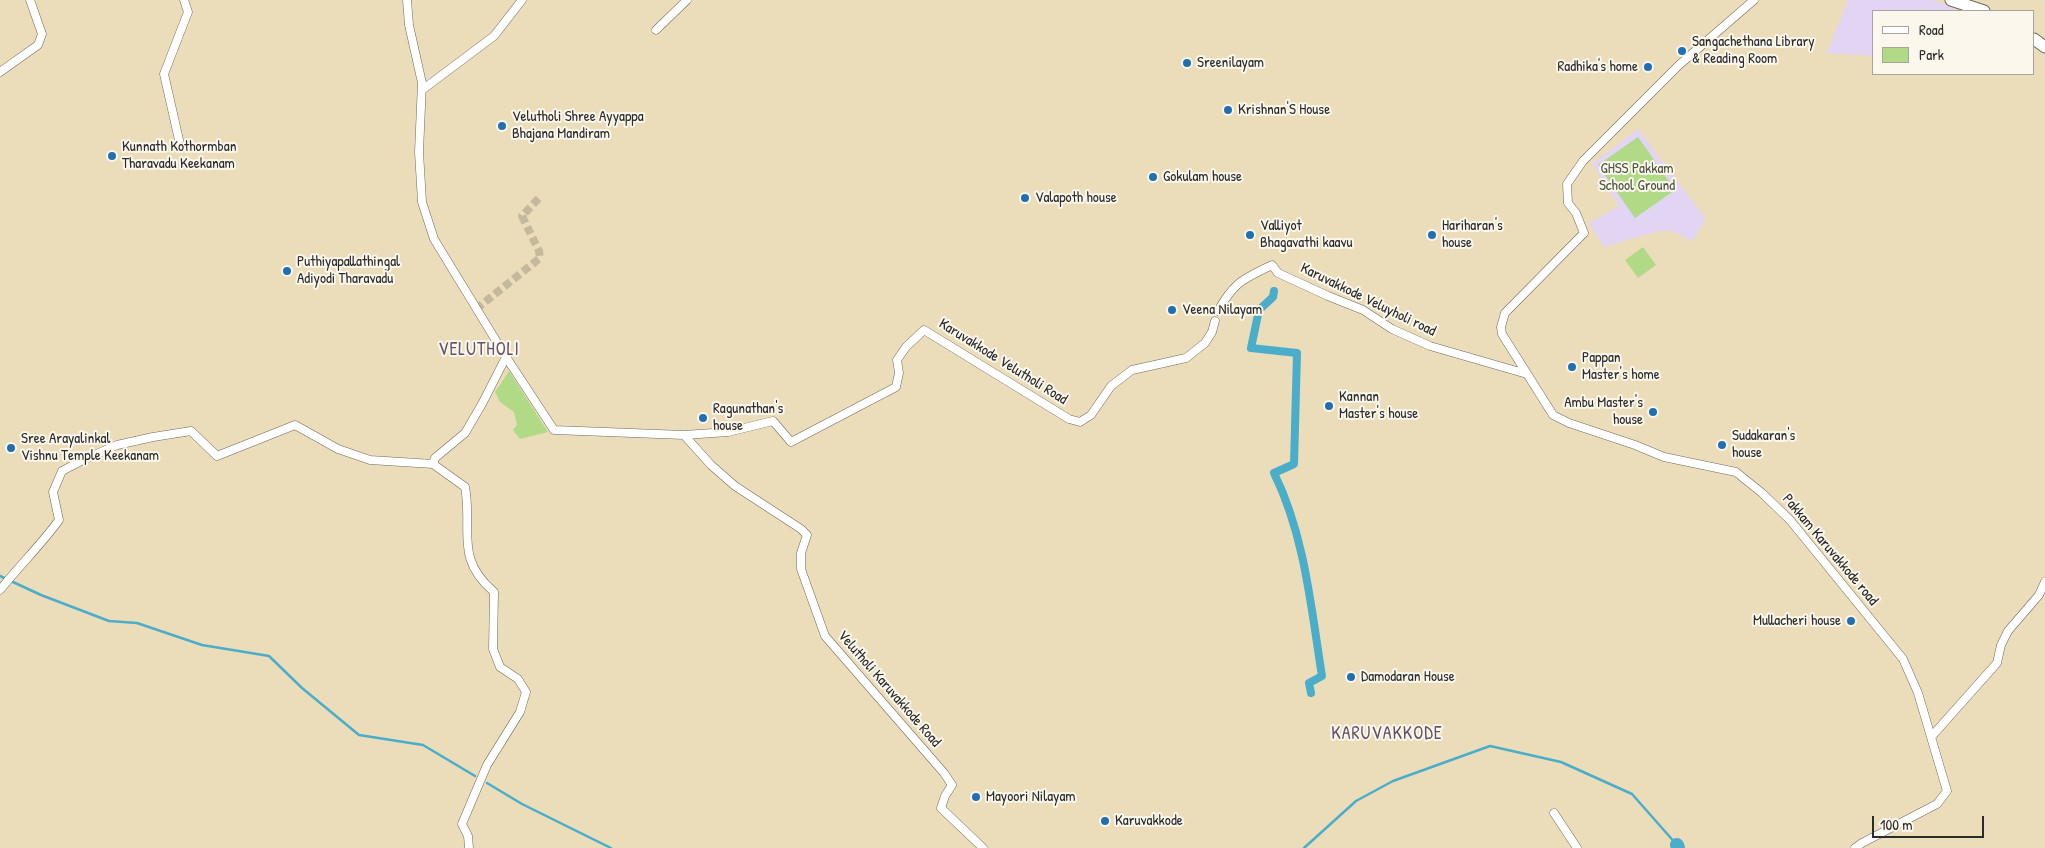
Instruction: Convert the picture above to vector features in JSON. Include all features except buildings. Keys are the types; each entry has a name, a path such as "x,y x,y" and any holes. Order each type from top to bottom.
{"main road":[{"path":"1951,0 1981,10"}],"street":[{"path":"0,72 38,45 42,34 30,0"},
{"path":"179,140 164,74 188,12 184,0"},
{"path":"407,0 409,25 422,90 419,152 422,202 434,239 506,357 465,432 435,458 433,464"},
{"path":"422,90 494,36 522,0"},
{"path":"656,30 687,0"},
{"name":"Pakkam Karuvakkode road","path":"1754,0 1679,65 1583,161 1567,184 1568,203 1576,213 1584,233 1505,313 1502,334 1553,415 1664,457 1736,472 1762,493 1790,520 1903,659 1918,693 1947,791 1937,804 1855,848"},
{"name":"Karuvakkode Veluyholi road","path":"1218,311 1228,292 1237,284 1272,265 1278,273 1363,310 1392,329 1430,346 1527,374"},
{"name":"Karuvakkode Velutholi Road","path":"506,357 554,430 684,435 728,432 773,421 791,442 896,387 899,373 897,360 906,347 924,330 1069,419 1080,422 1091,415 1110,386 1132,370 1186,358 1205,343 1212,332 1215,321"},
{"path":"2,587 46,538 58,520 53,492 62,472 83,460 117,446 153,437 191,431 217,456 295,425 338,449 370,460 433,464 465,487 468,550 474,570 494,592 493,649 500,667 518,679 526,692 520,712 488,765 462,824 468,836 469,848"},
{"name":"Velutholi Karuvakkode Road","path":"684,435 735,486 801,529 807,535 801,553 802,569 825,636 944,773 952,785 941,808 983,848"},
{"path":"1932,736 1997,663 2001,645 2008,631 2039,595 2045,582"},
{"path":"1554,814 1577,848"}],"shaded area":[{"path":"1848,0 1933,0 1954,8 1954,10 1872,10 1872,56 1827,53"},
{"path":"1638,129 1706,219 1692,241 1672,231 1658,231 1604,247 1589,223 1619,206 1592,164"}],"green space":[{"name":"GHSS Pakkam School Ground","path":"1638,137 1675,190 1635,218 1598,165"},
{"path":"1643,247 1656,265 1638,278 1625,260"},
{"path":"509,371 548,432 520,439 513,430 517,425 514,412 500,402 495,392"}],"waterway":[{"path":"1274,291 1273,297 1259,310 1251,348 1297,353 1294,464 1274,473 1285,497 1293,522 1310,598 1322,676 1309,683 1311,693"},
{"path":"0,576 41,595 109,621 137,623 202,645 269,656 302,688 359,735 423,745 475,776"},
{"path":"1304,848 1356,801 1393,781 1490,746 1561,762 1632,794 1677,845"},
{"path":"487,783 522,804 611,848"}],"tunnel":[{"path":"476,309 540,258 539,251 522,216 540,197"}],"place":[{"name":"Sangachethana Library & Reading Room","path":"1682,51"},
{"name":"Sreenilayam","path":"1187,63"},
{"name":"Radhika's home","path":"1648,67"},
{"name":"Krishnan'S House","path":"1228,110"},
{"name":"Velutholi Shree Ayyappa Bhajana Mandiram","path":"502,126"},
{"name":"Kunnath Kothormban Tharavadu Keekanam","path":"112,156"},
{"name":"Gokulam house","path":"1153,177"},
{"name":"Valapoth house","path":"1025,198"},
{"name":"Valliyot Bhagavathi kaavu","path":"1250,235"},
{"name":"Hariharan's house","path":"1432,235"},
{"name":"Puthiyapallathingal Adiyodi Tharavadu","path":"287,271"},
{"name":"Veena Nilayam","path":"1172,310"},
{"name":"Pappan Master's home","path":"1572,367"},
{"name":"Kannan Master's house","path":"1329,406"},
{"name":"Ambu Master's house","path":"1653,412"},
{"name":"Ragunathan's house","path":"703,418"},
{"name":"Sudakaran's house","path":"1722,445"},
{"name":"Sree Arayalinkal Vishnu Temple Keekanam","path":"11,448"},
{"name":"Mullacheri house","path":"1851,621"},
{"name":"Damodaran House","path":"1351,677"},
{"name":"Mayoori Nilayam","path":"976,797"},
{"name":"Karuvakkode","path":"1105,821"}],"district":[{"name":"VELUTHOLI","path":"479,350"},
{"name":"KARUVAKKODE","path":"1387,734"}]}
